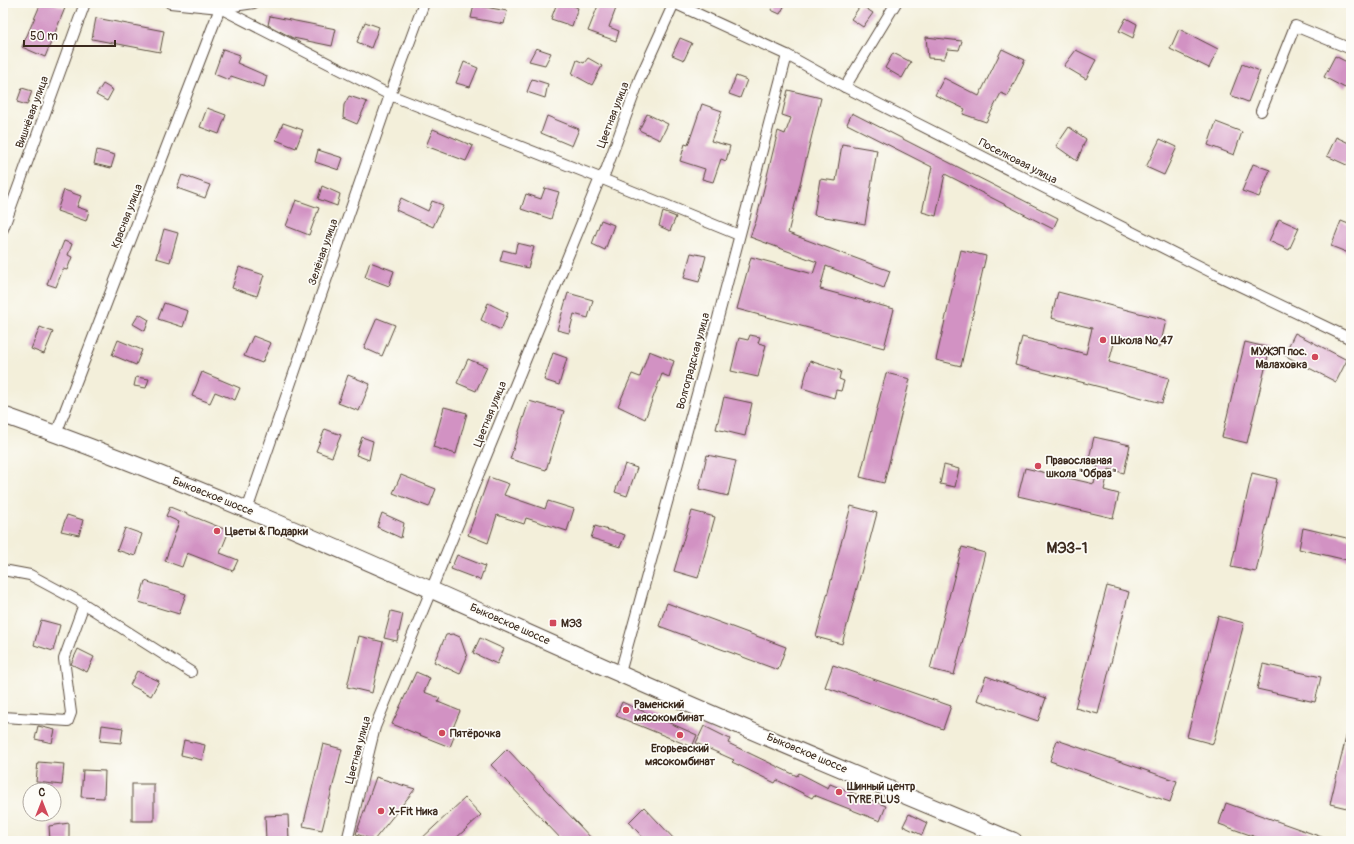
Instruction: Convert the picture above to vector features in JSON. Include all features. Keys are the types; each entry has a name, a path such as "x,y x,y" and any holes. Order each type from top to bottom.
{"main road":[{"name":"Быковское шоссе","path":"3,415 56,434 247,510 432,589 620,673 1014,841"}],"street":[{"name":"Вишнёвая улица","path":"3,229 85,3"},
{"path":"170,3 220,5 254,3"},
{"name":"Зелёная улица","path":"247,510 390,94 424,3"},
{"name":"Поселковая улица","path":"674,3 787,55 846,87 1215,274 1351,339"},
{"name":"Цветная улица","path":"347,841 376,727 600,178 605,172 640,78 674,3"},
{"path":"846,87 896,3"},
{"path":"220,5 390,94 600,178 739,236"},
{"name":"Красная улица","path":"56,434 220,5"},
{"path":"1261,111 1295,26 1351,49"},
{"name":"Волгоградская улица","path":"620,673 718,318 787,55"},
{"path":"3,570 30,575 84,604 191,672"},
{"path":"3,717 68,721 71,713 64,659 84,604"}],"building":[{"path":"41,3 53,3 65,8 45,57 22,47"},
{"path":"557,3 567,3 578,8 572,26 551,19"},
{"path":"599,3 618,3 609,27 619,31 616,41 588,31"},
{"path":"774,3 786,3 780,14 771,10"},
{"path":"474,5 507,11 504,24 471,18"},
{"path":"861,5 873,13 863,27 851,19"},
{"path":"270,16 336,29 332,46 293,38 268,25"},
{"path":"96,18 164,31 160,52 92,39"},
{"path":"1126,18 1137,24 1133,38 1119,31"},
{"path":"365,22 379,27 371,48 357,42"},
{"path":"1179,29 1218,49 1209,68 1170,49"},
{"path":"926,37 962,41 959,50 948,49 944,59 928,58"},
{"path":"680,38 692,43 684,60 672,55"},
{"path":"536,48 551,53 545,65 529,61"},
{"path":"223,49 240,55 237,63 267,76 264,87 231,76 229,80 214,74"},
{"path":"1002,49 1025,60 1008,96 1001,93 986,122 963,114 965,109 935,95 944,78 979,96"},
{"path":"1076,50 1096,60 1086,79 1064,66"},
{"path":"893,53 911,62 902,78 885,68"},
{"path":"1335,56 1351,64 1351,77 1345,88 1324,77"},
{"path":"588,58 602,66 592,85 572,74 577,60 584,63"},
{"path":"464,62 478,68 470,87 456,83"},
{"path":"1242,64 1260,71 1248,102 1230,95"},
{"path":"736,76 747,80 740,98 729,94"},
{"path":"532,79 548,84 545,98 527,92"},
{"path":"103,84 113,90 107,101 96,95"},
{"path":"22,88 32,91 27,105 17,102"},
{"path":"788,90 821,98 788,233 890,271 884,288 826,266 820,289 894,309 884,348 737,309 751,257 813,274 817,262 750,237 756,221 778,131 785,134 791,118 782,115"},
{"path":"349,96 367,102 357,124 343,118 344,105"},
{"path":"702,104 722,111 711,141 730,146 726,161 721,159 713,182 702,179 705,169 680,161 685,144 688,145"},
{"path":"207,108 226,115 219,134 200,127"},
{"path":"852,113 1058,218 1053,229 945,174 936,216 922,212 932,167 847,124"},
{"path":"647,114 668,124 660,140 639,130"},
{"path":"547,116 579,129 572,146 541,133"},
{"path":"1216,122 1242,132 1234,155 1208,145"},
{"path":"283,123 303,130 296,148 276,140"},
{"path":"1069,127 1086,139 1077,161 1056,146"},
{"path":"433,129 473,146 466,161 426,146"},
{"path":"1336,137 1351,144 1351,167 1327,156"},
{"path":"1160,139 1177,147 1164,175 1146,167"},
{"path":"842,144 877,150 865,224 814,215 820,179 836,181"},
{"path":"97,150 115,155 111,168 94,164"},
{"path":"318,150 343,158 339,170 315,162"},
{"path":"1253,164 1270,170 1259,197 1242,191"},
{"path":"182,175 210,185 205,198 177,188"},
{"path":"322,186 340,194 337,206 318,199"},
{"path":"545,188 559,192 551,219 521,209 526,194 541,199"},
{"path":"64,190 81,196 77,207 89,211 86,221 57,211"},
{"path":"401,198 428,211 432,201 443,205 433,227 396,210"},
{"path":"296,200 319,208 309,235 286,226"},
{"path":"663,212 676,217 670,231 659,226"},
{"path":"1279,219 1299,228 1289,250 1269,241"},
{"path":"601,220 614,225 605,250 592,244"},
{"path":"1341,221 1351,225 1351,254 1331,246"},
{"path":"164,229 178,233 170,262 156,258"},
{"path":"64,241 72,244 68,255 72,257 67,270 63,269 56,287 47,284"},
{"path":"517,243 534,247 528,268 500,261 503,250 515,253"},
{"path":"961,250 986,256 961,366 936,360"},
{"path":"691,253 706,256 699,282 684,278"},
{"path":"370,262 394,271 389,286 365,277"},
{"path":"239,267 264,275 257,296 232,288"},
{"path":"1058,292 1166,320 1160,347 1116,336 1109,362 1169,378 1162,403 1015,365 1022,337 1086,354 1092,328 1051,318"},
{"path":"568,293 593,300 588,318 574,314 569,333 557,330"},
{"path":"164,303 188,311 183,327 158,319"},
{"path":"488,303 508,313 501,330 481,320"},
{"path":"139,314 149,320 145,331 133,324"},
{"path":"377,318 395,325 382,356 364,348"},
{"path":"40,327 53,332 44,354 31,349"},
{"name":"МУЖЭП пос. Малаховка","path":"1295,333 1347,360 1336,382 1284,355"},
{"path":"750,335 760,337 758,343 766,345 758,377 731,371 739,338 748,340"},
{"path":"253,336 271,343 262,363 244,356"},
{"path":"118,340 142,350 136,365 112,355"},
{"path":"1245,342 1270,348 1247,443 1222,437"},
{"path":"649,351 674,361 669,377 662,374 645,419 618,406 632,374 640,377"},
{"path":"553,353 567,358 559,385 544,380"},
{"path":"468,359 487,367 476,391 457,383"},
{"path":"810,361 841,371 839,379 844,381 841,391 836,390 834,398 802,388"},
{"path":"202,372 240,388 235,400 215,392 210,403 192,396"},
{"path":"886,373 910,379 884,483 860,477"},
{"path":"348,375 370,384 359,411 338,403"},
{"path":"136,377 149,379 146,388 134,386"},
{"path":"724,397 752,403 745,436 716,429"},
{"path":"529,401 564,411 546,470 510,459"},
{"path":"444,407 467,413 456,454 433,447"},
{"path":"325,429 341,435 332,457 316,451"},
{"path":"362,437 373,441 369,460 356,455"},
{"path":"1094,437 1130,445 1124,473 1109,469 1104,490 1119,494 1113,518 1018,496 1025,468 1094,484 1098,466 1088,463"},
{"path":"707,455 736,461 728,496 699,489"},
{"path":"625,464 637,468 627,496 615,492"},
{"path":"944,465 959,469 955,487 940,484"},
{"path":"1252,473 1277,479 1256,572 1231,567"},
{"path":"401,475 436,489 429,507 393,493"},
{"path":"489,477 509,484 504,495 545,509 548,501 574,509 567,531 526,518 524,524 497,515 488,543 468,535"},
{"path":"851,506 877,513 842,644 816,637"},
{"path":"170,507 229,531 220,553 238,560 233,571 187,553 182,567 165,561 179,522 166,516"},
{"path":"692,511 715,517 698,578 674,571"},
{"path":"382,513 404,523 401,538 377,527"},
{"path":"67,515 83,520 79,535 61,531"},
{"path":"595,526 625,535 620,547 591,538"},
{"path":"125,528 142,534 135,556 117,550"},
{"path":"1303,528 1351,539 1351,561 1299,549"},
{"path":"962,547 985,553 954,675 930,669"},
{"path":"457,555 485,566 480,580 451,569"},
{"path":"145,581 186,594 179,614 139,602"},
{"path":"1107,586 1129,592 1098,714 1075,708"},
{"path":"667,603 786,647 778,670 659,626"},
{"path":"391,611 403,614 397,641 384,638"},
{"path":"1218,616 1244,623 1213,744 1187,737"},
{"path":"41,620 60,625 53,651 34,645"},
{"path":"453,634 460,637 467,657 460,674 434,662 446,635"},
{"path":"359,636 383,642 372,693 347,687"},
{"path":"480,638 504,649 497,664 473,653"},
{"path":"78,649 94,657 87,672 71,664"},
{"path":"1263,664 1321,677 1315,702 1257,689"},
{"path":"833,665 951,706 943,729 825,687"},
{"path":"137,671 159,681 151,696 130,685"},
{"path":"416,672 430,678 424,692 440,698 438,702 460,711 450,735 454,737 450,747 392,724"},
{"path":"986,676 1046,698 1038,721 977,700"},
{"path":"622,702 697,735 692,747 616,716"},
{"path":"102,725 123,728 121,743 100,741"},
{"path":"38,726 55,730 52,743 35,739"},
{"path":"704,726 730,739 728,743 797,776 799,773 828,788 830,784 886,806 880,821 814,795 812,798 777,780 775,783 732,762 734,760 696,743"},
{"path":"1347,733 1351,733 1351,809 1330,804"},
{"path":"184,740 205,745 202,760 181,755"},
{"path":"1057,740 1177,781 1170,802 1050,761"},
{"path":"323,744 342,749 322,830 303,826"},
{"path":"507,749 594,841 563,841 491,765"},
{"path":"38,762 64,764 62,785 62,782 36,782"},
{"path":"83,770 105,771 104,798 81,797"},
{"name":"X-Fit Ника","path":"376,777 415,789 374,840 356,834"},
{"path":"132,784 154,784 154,821 132,821"},
{"path":"465,798 481,815 453,841 419,841"},
{"path":"1226,803 1330,841 1267,841 1219,824"},
{"path":"644,807 676,841 646,841 629,822"},
{"path":"909,814 927,823 922,835 903,826"},
{"path":"288,815 289,841 266,841 265,816"},
{"path":"69,823 69,841 50,841 49,826"}],"place":[{"name":"Школа № 47","path":"1103,340"},
{"name":"МУЖЭП пос. Малаховка","path":"1315,357"},
{"name":"Православная школа \"Образ\"","path":"1038,466"},
{"name":"Цветы & Подарки","path":"217,531"},
{"name":"МЭЗ","path":"553,623"},
{"name":"Раменский мясокомбинат","path":"626,710"},
{"name":"Пятёрочка","path":"442,733"},
{"name":"Егорьевский мясокомбинат","path":"680,735"},
{"name":"Шинный центр TYRE PLUS","path":"839,792"},
{"name":"X-Fit Ника","path":"381,811"}],"district":[{"name":"МЭЗ-1","path":"1067,548"}]}
